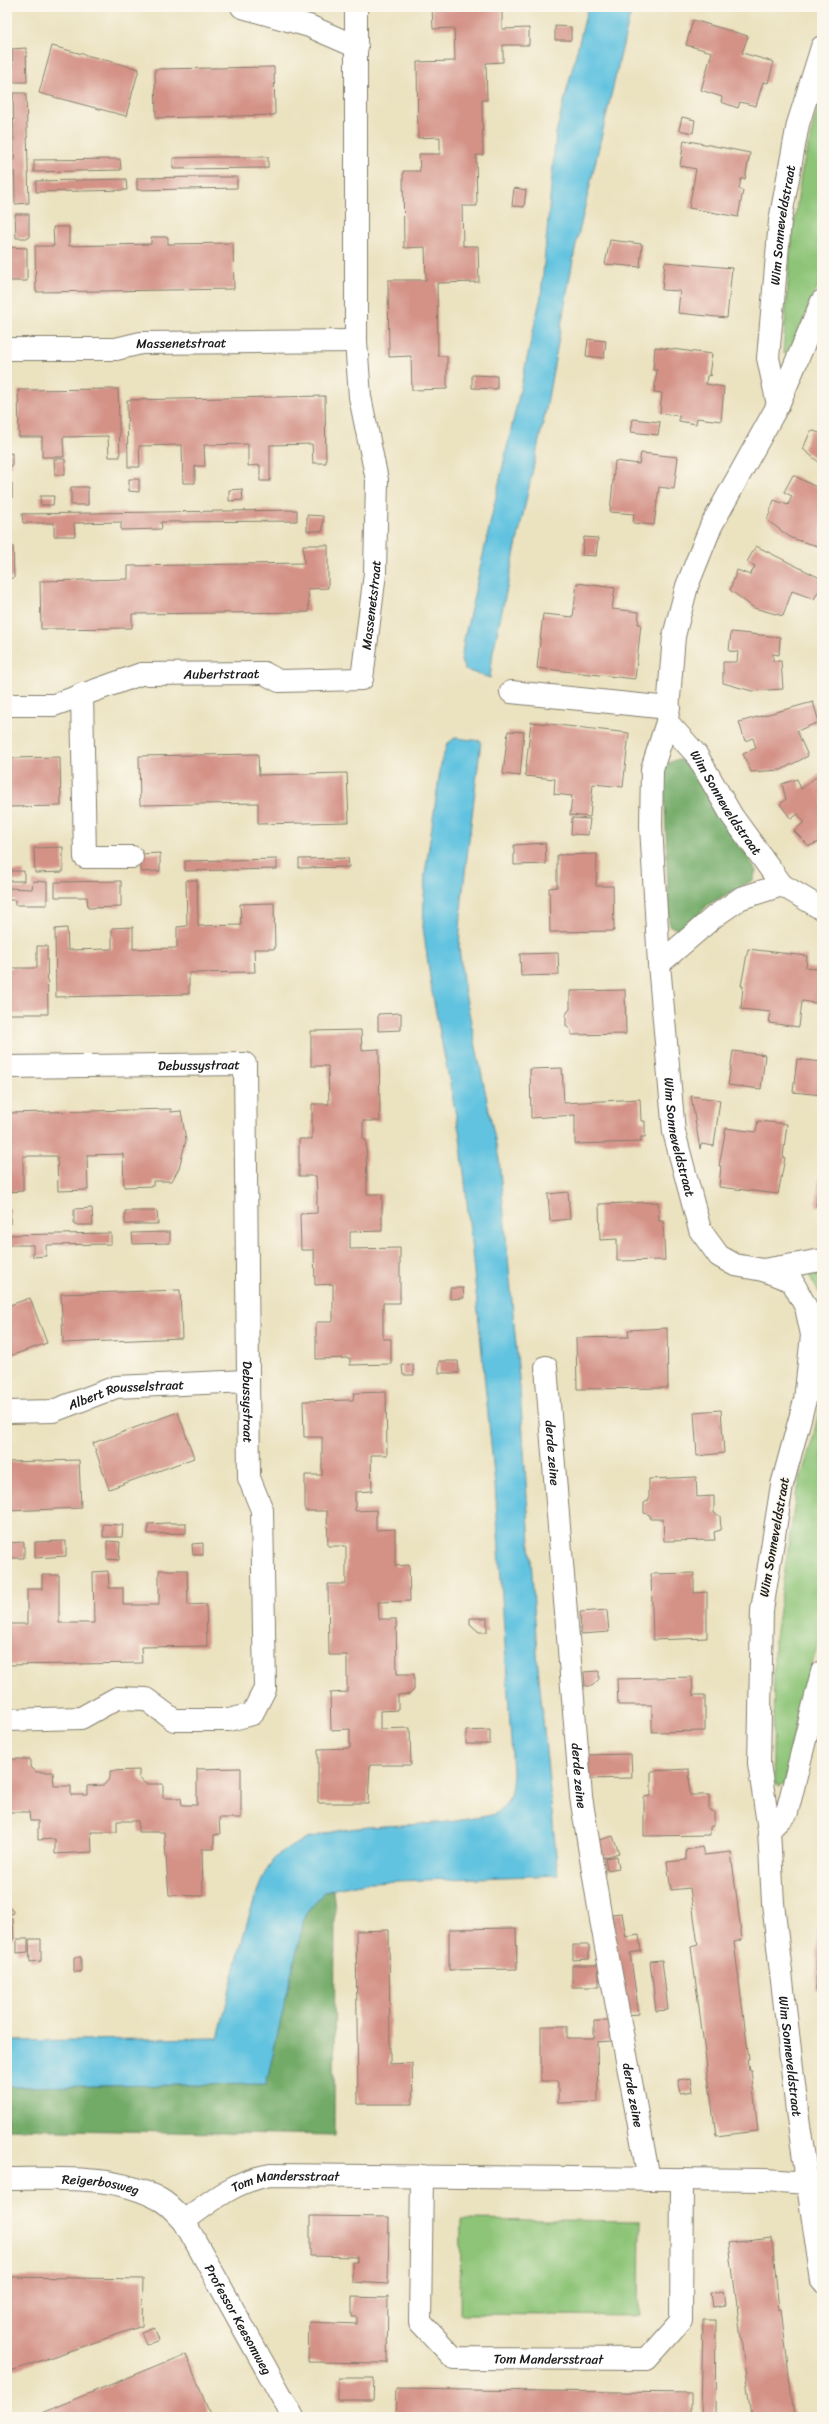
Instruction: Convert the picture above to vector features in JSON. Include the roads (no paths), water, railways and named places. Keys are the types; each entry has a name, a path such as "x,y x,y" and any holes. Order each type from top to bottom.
{"street":[{"path":"242,7 309,26 357,47"},
{"name":"Massenetstraat","path":"356,7 356,341 360,397 377,480 375,573 362,678"},
{"name":"Wim Sonneveldstraat","path":"778,405 768,358 780,221 798,124 822,47"},
{"name":"Wim Sonneveldstraat","path":"822,301 778,405 712,526 687,586 674,636 668,715 652,769 651,826 659,964 674,1132 700,1230 719,1256 735,1265 763,1270 792,1281 806,1308 812,1335 805,1400 782,1485 762,1610 759,1764 768,1830 775,1918 797,2111 815,2183 822,2281"},
{"name":"Massenetstraat","path":"7,349 116,349 141,343 356,341"},
{"name":"Aubertstraat","path":"7,705 54,705 141,674 264,672 279,681 362,678"},
{"path":"511,692 668,715"},
{"path":"82,694 85,857 132,856"},
{"name":"Wim Sonneveldstraat","path":"668,715 696,754 732,816 782,885 822,909"},
{"path":"659,964 714,916 741,898 782,885"},
{"name":"Debussystraat","path":"7,1067 245,1064 249,1478 262,1510 265,1682 265,1689 252,1714 229,1720 174,1720 146,1699 117,1698 81,1718 7,1720"},
{"name":"Wim Sonneveldstraat","path":"763,1270 822,1260"},
{"name":"derde zeine","path":"546,1367 581,1797 601,1920 649,2179"},
{"name":"Albert Rousselstraat","path":"7,1412 53,1411 116,1387 247,1381"},
{"path":"768,1830 787,1812 822,1672"},
{"name":"Tom Mandersstraat","path":"184,2221 220,2195 250,2178 270,2175 682,2179 815,2183"},
{"name":"Tom Mandersstraat","path":"422,2176 420,2322 454,2358 647,2359 680,2321 682,2179"},
{"name":"Reigerbosweg","path":"7,2179 96,2180 136,2189 162,2200 184,2221"},
{"name":"Professor Keesomweg","path":"184,2221 293,2417"}],"water":[{"path":"588,7 634,7 629,19 575,249 546,409 493,652 490,678 465,670 461,661 464,640 541,296 556,133"},
{"path":"455,738 481,741 462,898 459,948 464,988 499,1159 520,1389 538,1667 558,1875 370,1882 325,1891 305,1915 266,2084 7,2087 7,2041 218,2038 242,1942 258,1889 267,1869 276,1857 296,1844 318,1835 342,1830 444,1822 490,1815 501,1810 508,1801 510,1795 513,1773 495,1485 468,1211 460,1136 432,992 423,927 425,874 441,764 447,744"}]}
